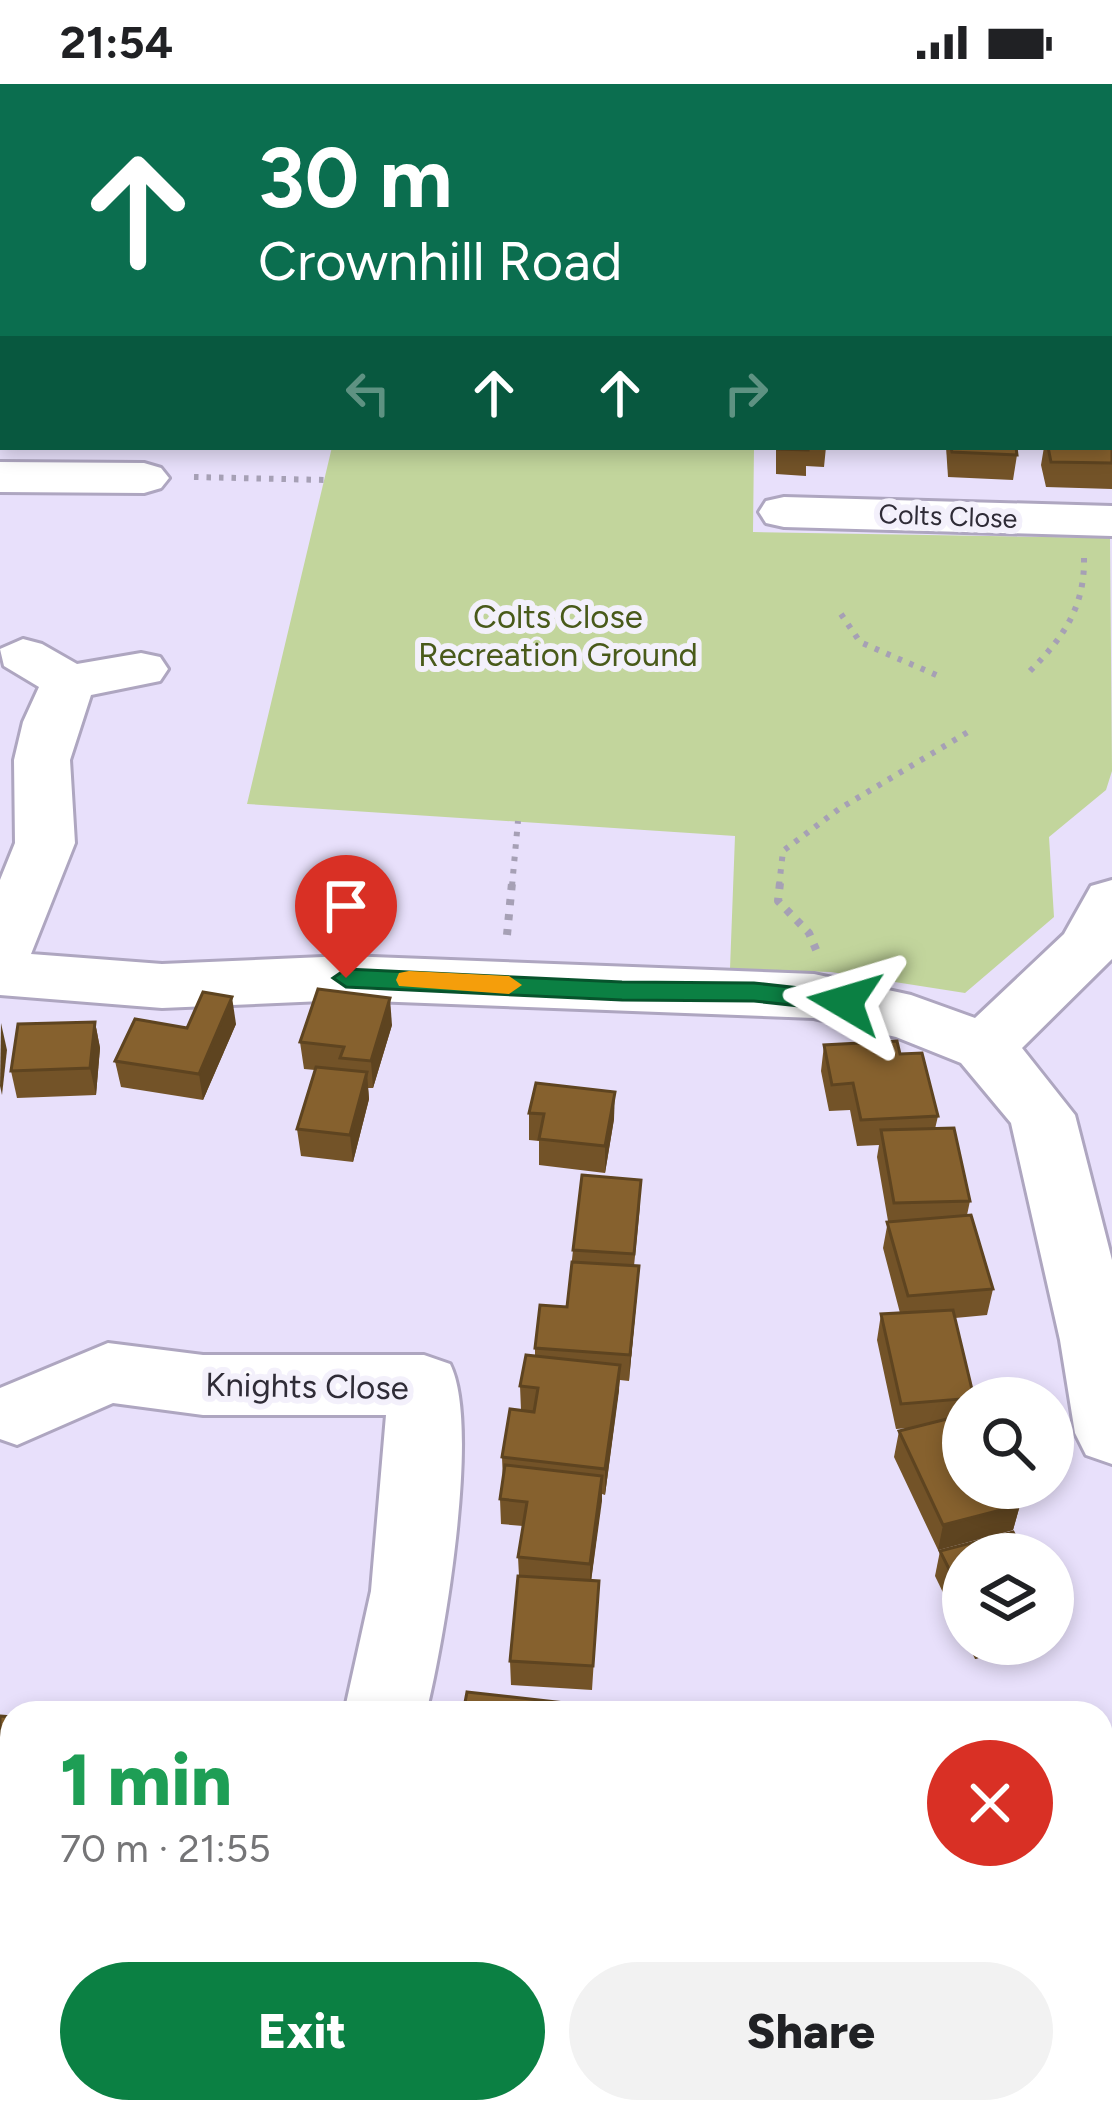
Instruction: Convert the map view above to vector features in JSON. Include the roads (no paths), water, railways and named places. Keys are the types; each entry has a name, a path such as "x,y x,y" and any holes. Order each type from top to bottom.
{"street":[{"path":"0,477 147,479"},
{"name":"Colts Close","path":"784,512 841,537 1096,521"},
{"path":"0,954 45,843 42,760 51,722 46,668 141,669"},
{"path":"984,1047 1089,946 1112,900"},
{"path":"0,973 162,986 346,978 814,996 911,1018 984,1047 1042,1115 1104,1339 1112,1433"},
{"name":"Knights Close","path":"16,1414 108,1373 203,1385 424,1385 421,1496 406,1629 388,1701"}],"park label":[{"name":"Colts Close Recreation Ground","path":"558,635"}]}
